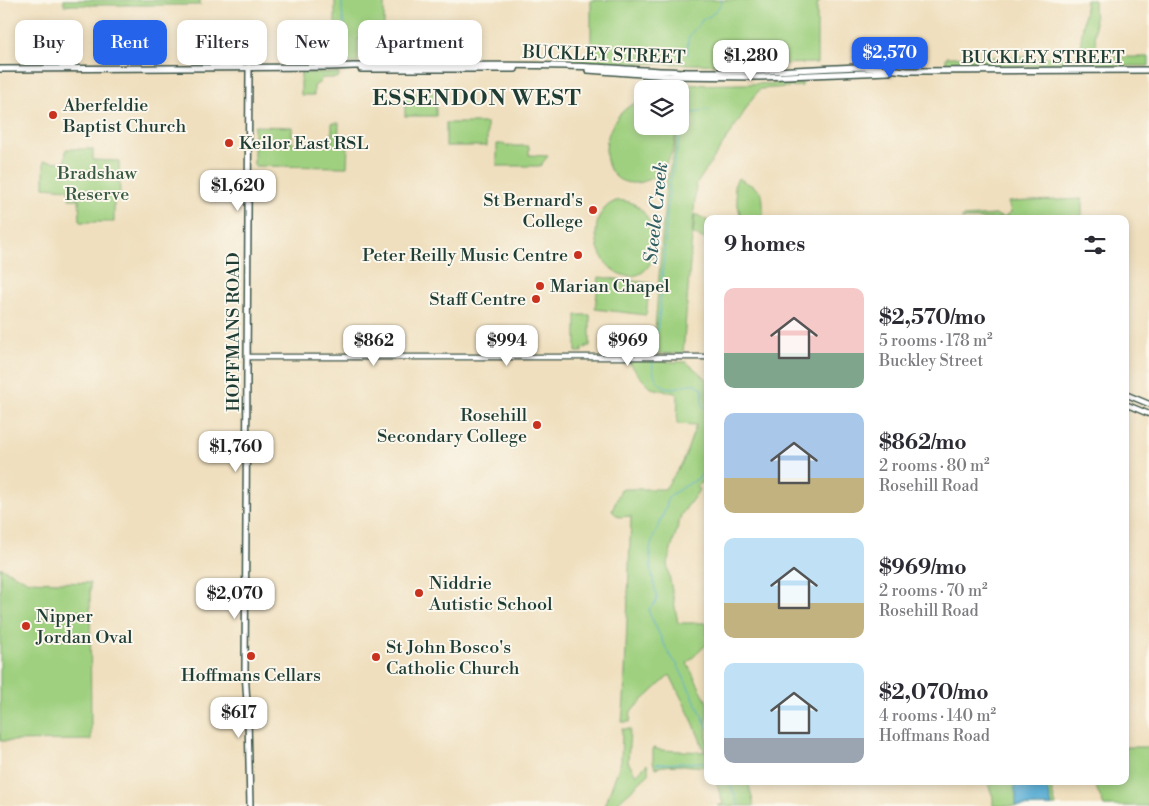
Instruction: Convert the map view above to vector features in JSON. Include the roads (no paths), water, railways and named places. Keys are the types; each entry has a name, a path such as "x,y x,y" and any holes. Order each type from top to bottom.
{"main road":[{"name":"BUCKLEY STREET","path":"0,69 354,66 566,67 641,69 661,72 740,72 861,67 906,71 1149,70"},
{"name":"HOFFMANS ROAD","path":"249,67 245,671 250,806"}],"street":[{"path":"247,357 704,357"},
{"path":"1129,396 1149,404"},
{"path":"1129,406 1149,414"}],"water":[{"path":"1014,785 1046,785 1052,806 1016,806"}],"waterway":[{"path":"342,0 343,20"},
{"name":"Steele Creek","path":"688,55 690,35 703,19 714,13 722,2 721,0"},
{"path":"689,112 710,110"},
{"name":"Steele Creek","path":"654,355 660,308 669,186 680,135"},
{"name":"Steele Creek","path":"653,359 653,369 658,382 672,388 692,384 698,385 703,391 702,402 704,408"},
{"name":"Steele Creek","path":"704,471 699,478 668,498 650,549 651,570 657,597 656,602 649,609 649,613 670,656 677,664 704,720"},
{"path":"656,764 704,762"},
{"name":"Steele Creek","path":"731,785 739,806"}],"place":[{"name":"Aberfeldie Baptist Church","path":"53,115"},
{"name":"Keilor East RSL","path":"229,143"},
{"name":"St Bernard's College","path":"593,210"},
{"name":"Peter Reilly Music Centre","path":"578,255"},
{"name":"Marian Chapel","path":"540,286"},
{"name":"Staff Centre","path":"536,299"},
{"name":"Rosehill Secondary College","path":"537,425"},
{"name":"Niddrie Autistic School","path":"419,593"},
{"name":"Nipper Jordan Oval","path":"26,626"},
{"name":"Hoffmans Cellars","path":"251,656"},
{"name":"St John Bosco's Catholic Church","path":"376,657"}],"district":[{"name":"ESSENDON WEST","path":"477,98"}],"park label":[{"name":"Bradshaw Reserve","path":"97,183"}]}
